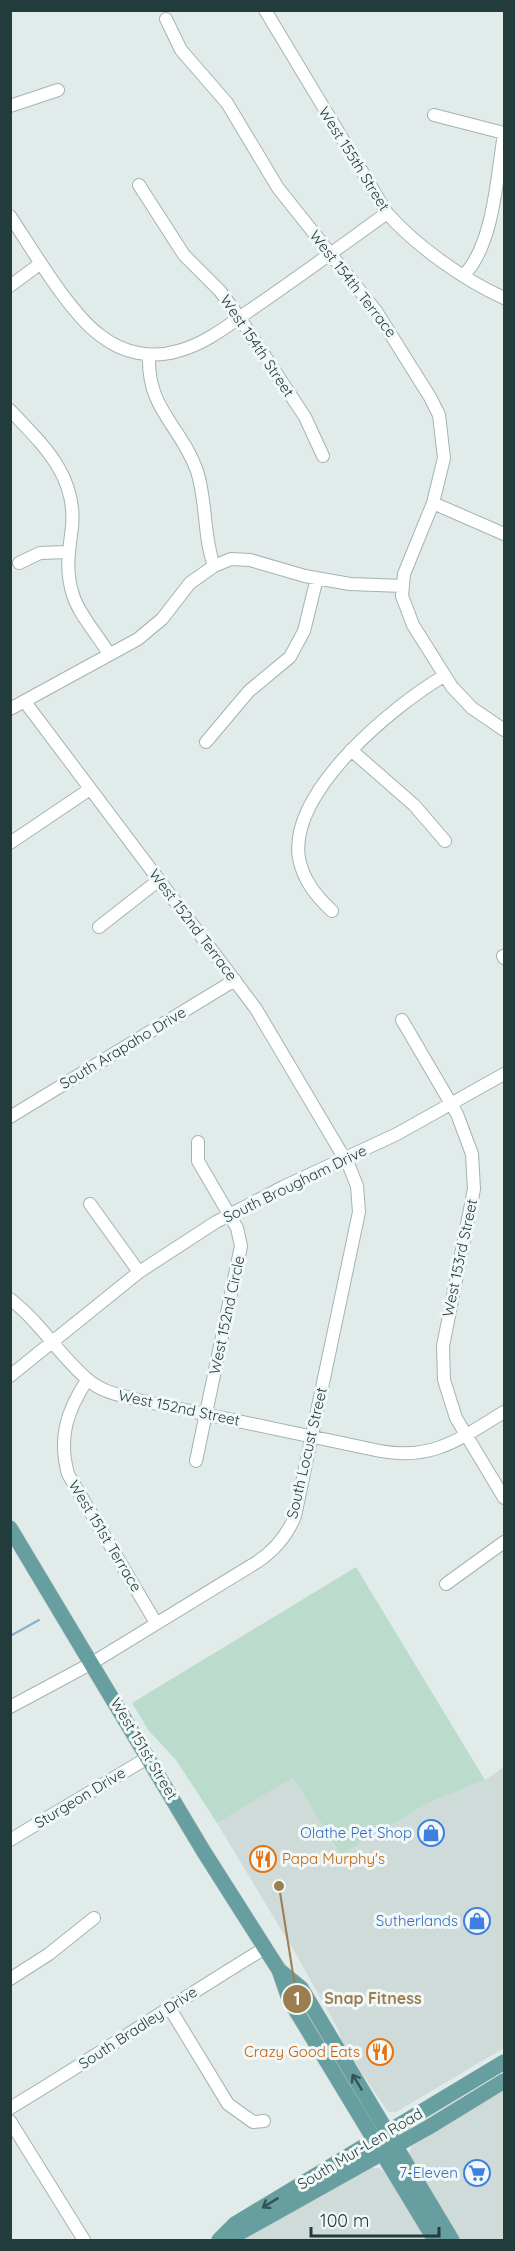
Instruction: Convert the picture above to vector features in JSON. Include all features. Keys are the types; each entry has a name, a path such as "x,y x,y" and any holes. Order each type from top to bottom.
{"main road":[{"name":"West 151st Street","path":"10,1528 149,1756 204,1852 279,1970 289,1999 385,2143"},
{"name":"South Mur-Len Road","path":"226,2241 385,2143 504,2062"},
{"path":"475,2099 490,2080 504,2072"},
{"name":"South Mur-Len Road","path":"219,2241 235,2224 385,2143 475,2099 504,2081"},
{"path":"385,2143 435,2241"},
{"path":"385,2143 452,2241"}],"street":[{"name":"West 155th Street","path":"265,10 387,213 414,240 464,275 504,298"},
{"name":"West 154th Terrace","path":"166,19 181,50 227,103 278,188 391,330 438,415 444,458 433,503"},
{"path":"10,106 58,90"},
{"path":"434,115 504,134 486,234 476,260 464,275"},
{"name":"West 154th Street","path":"139,185 184,255 220,291 239,317 305,417 323,456"},
{"path":"10,216 41,263 88,326 118,347 149,355 192,347 239,317 387,213"},
{"path":"10,286 41,263"},
{"path":"149,355 149,380 157,404 180,435 197,472 201,487 207,544 214,566"},
{"path":"12,415 45,445 65,480 72,510 67,552 68,576 74,598 109,654"},
{"path":"504,534 433,503 404,574 402,596 409,617 444,676 472,708 504,730"},
{"path":"19,563 40,553 67,552"},
{"path":"10,709 149,630 162,619 190,583 214,566 231,559 250,560 317,578 361,585 403,585"},
{"path":"206,742 249,691 277,669 294,651 304,631 317,578"},
{"path":"332,911 315,895 307,883 298,856 298,841 305,815 351,750 411,696 444,676"},
{"name":"West 152nd Terrace","path":"25,702 235,980 287,1059 336,1140 344,1159"},
{"path":"351,750 414,805 445,841"},
{"path":"10,843 90,789"},
{"path":"99,927 159,880"},
{"name":"South Arapaho Drive","path":"10,1117 235,980"},
{"name":"West 153rd Street","path":"402,1020 452,1106 466,1134 472,1154 474,1189 442,1360 448,1400 504,1498"},
{"name":"South Brougham Drive","path":"10,1376 139,1272 229,1215 452,1106 504,1074"},
{"name":"West 152nd Circle","path":"195,1461 241,1246 237,1228 198,1161 198,1142"},
{"name":"South Locust Street","path":"10,1707 92,1662 257,1562 277,1546 289,1531 295,1516 359,1212 354,1176 344,1159"},
{"path":"90,1204 139,1272"},
{"name":"West 152nd Street","path":"10,1299 53,1341 87,1380 110,1393 394,1454 411,1455 442,1448 504,1412"},
{"name":"West 151st Terrace","path":"87,1380 75,1399 65,1424 63,1448 68,1474 156,1623"},
{"path":"446,1584 504,1542"},
{"name":"Sturgeon Drive","path":"10,1840 149,1756"},
{"path":"10,1979 49,1954 94,1918"},
{"name":"South Bradley Drive","path":"10,2108 110,2048 169,2007 265,1948"},
{"path":"169,2007 228,2104 253,2122 264,2121"},
{"path":"10,2121 83,2240"}],"shaded area":[{"path":"504,1767 504,2048 396,2112 388,2112 343,2044 338,2029 297,1956 217,1823 293,1778 341,1855 428,1803 485,1780"},
{"path":"504,2090 504,2240 461,2240 409,2155 411,2147"},
{"path":"369,2168 379,2168 387,2174 428,2240 243,2240"}],"green space":[{"path":"356,1567 485,1780 428,1803 341,1855 293,1778 217,1823 176,1760 149,1731 132,1703"}],"waterway":[{"path":"10,1636 39,1620"}],"place":[{"name":"Olathe Pet Shop","path":"431,1833"},
{"name":"Papa Murphy's","path":"263,1859"},
{"name":"Snap Fitness","path":"279,1886"},
{"name":"Sutherlands","path":"477,1921"},
{"name":"Crazy Good Eats","path":"380,2052"},
{"name":"7-Eleven","path":"477,2173"}]}
